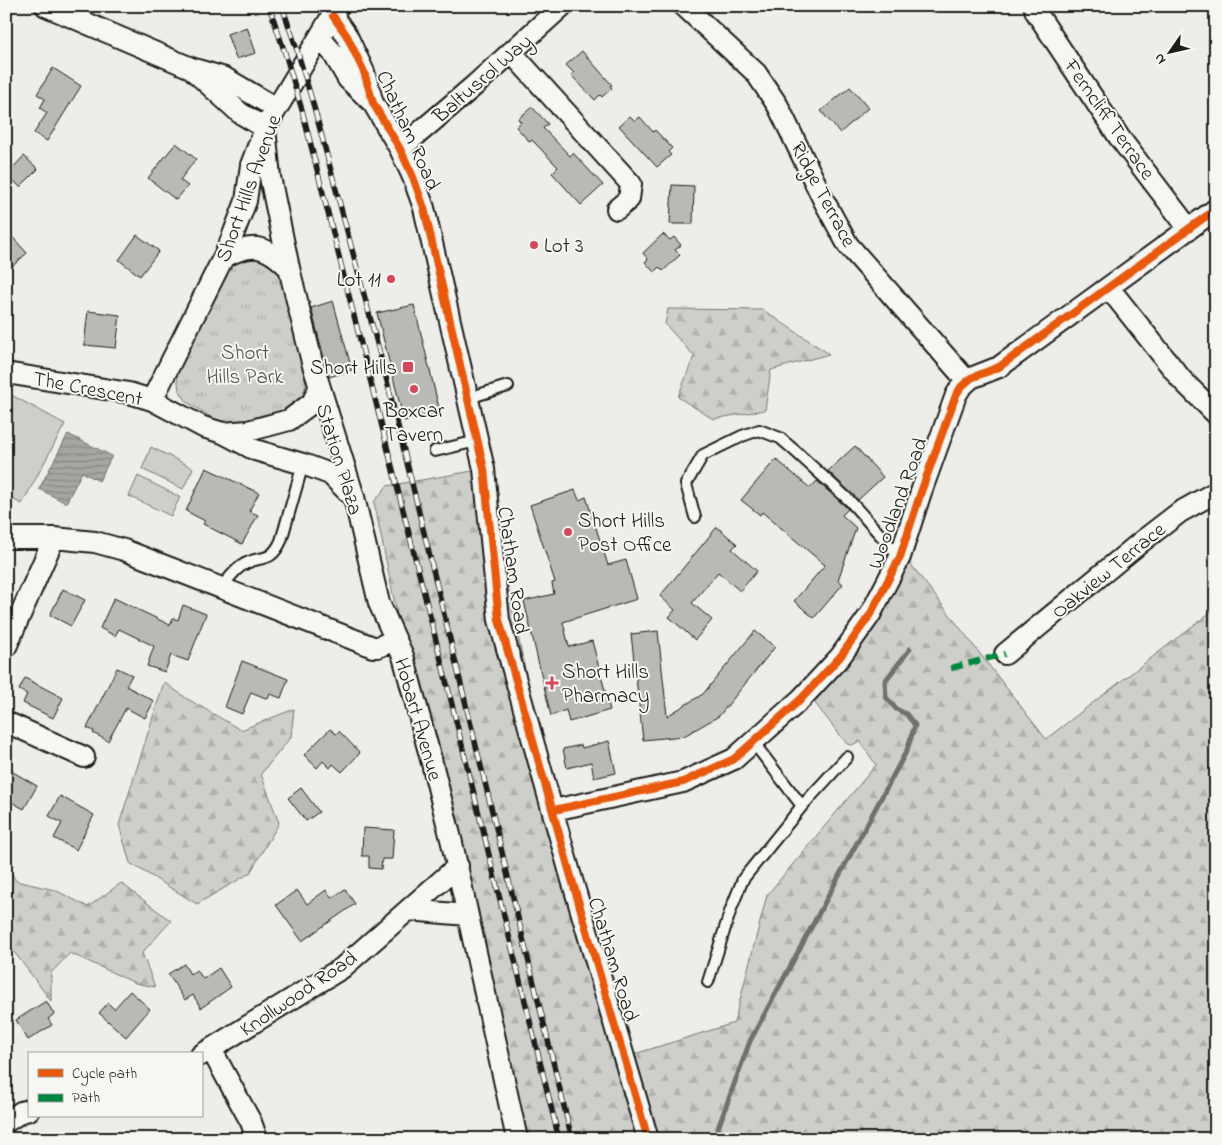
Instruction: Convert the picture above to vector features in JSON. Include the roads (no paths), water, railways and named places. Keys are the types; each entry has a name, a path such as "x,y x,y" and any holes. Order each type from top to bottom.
{"street":[{"path":"46,6 191,68 225,78 276,108"},
{"name":"Baltusrol Way","path":"400,149 562,6"},
{"name":"Ridge Terrace","path":"684,6 756,73 778,106 824,201 848,245 967,382"},
{"name":"Ferncliff Terrace","path":"1034,6 1036,12 1120,137 1189,228"},
{"name":"Short Hills Avenue","path":"152,400 224,257 246,201 251,166 265,128 335,11"},
{"name":"Chatham Road","path":"335,11 364,72 373,103 400,149 424,208 484,469 500,620 570,873 648,1139"},
{"name":"Chatham Road","path":"320,38 333,53 348,78 373,103"},
{"path":"511,52 630,184 629,199 617,209"},
{"path":"191,68 240,113 265,128"},
{"name":"Station Plaza","path":"265,128 270,177 289,268 319,388 354,497 379,603 395,640"},
{"path":"967,382 999,367 1216,209"},
{"path":"224,257 233,252 257,247 275,254 289,268"},
{"path":"1109,288 1182,380 1216,414"},
{"name":"The Crescent","path":"6,373 129,393 152,400 203,427 223,433 255,450 330,474 354,497"},
{"name":"Woodland Road","path":"554,810 683,782 734,759 801,699 840,657 870,615 900,557 948,414 956,395 967,382"},
{"name":"The Crescent","path":"223,433 262,428 289,420 312,403 319,388"},
{"name":"Oakview Terrace","path":"1005,654 1180,512 1216,492"},
{"name":"Hobart Avenue","path":"6,538 54,538 95,542 124,550 374,647 395,640 403,656 458,866 517,1139"},
{"path":"6,647 54,538"},
{"path":"6,722 84,757"},
{"name":"Knollwood Road","path":"206,1052 342,968 458,866"},
{"path":"408,910 468,915"},
{"path":"206,1052 251,1122 258,1139"},
{"path":"6,1122 21,1112 28,1110"}],"lane":[{"path":"468,398 508,386"},
{"path":"694,517 686,484 703,455 759,430 780,438 794,450 848,500 900,557"},
{"path":"435,451 477,441"},
{"path":"221,588 238,568 245,563 271,556 277,551 303,464"},
{"path":"753,742 802,806"},
{"path":"708,982 731,909 743,879 802,806 847,756"}],"waterway":[{"path":"714,1139 750,1041 907,750 915,725 906,714 896,709 886,697 885,681 910,649"}],"railway":[{"path":"269,6 302,110 444,672 559,1139"},
{"path":"282,6 314,107 386,377 572,1139"}],"place":[{"name":"Lot 3","path":"534,245"},
{"name":"Lot 11","path":"391,279"},
{"name":"Short Hills","path":"408,367"},
{"name":"Boxcar Tavern","path":"414,389"},
{"name":"Short Hills Post Office","path":"568,532"},
{"name":"Short Hills Pharmacy","path":"552,683"}],"park label":[{"name":"Short Hills Park","path":"245,364"}]}
